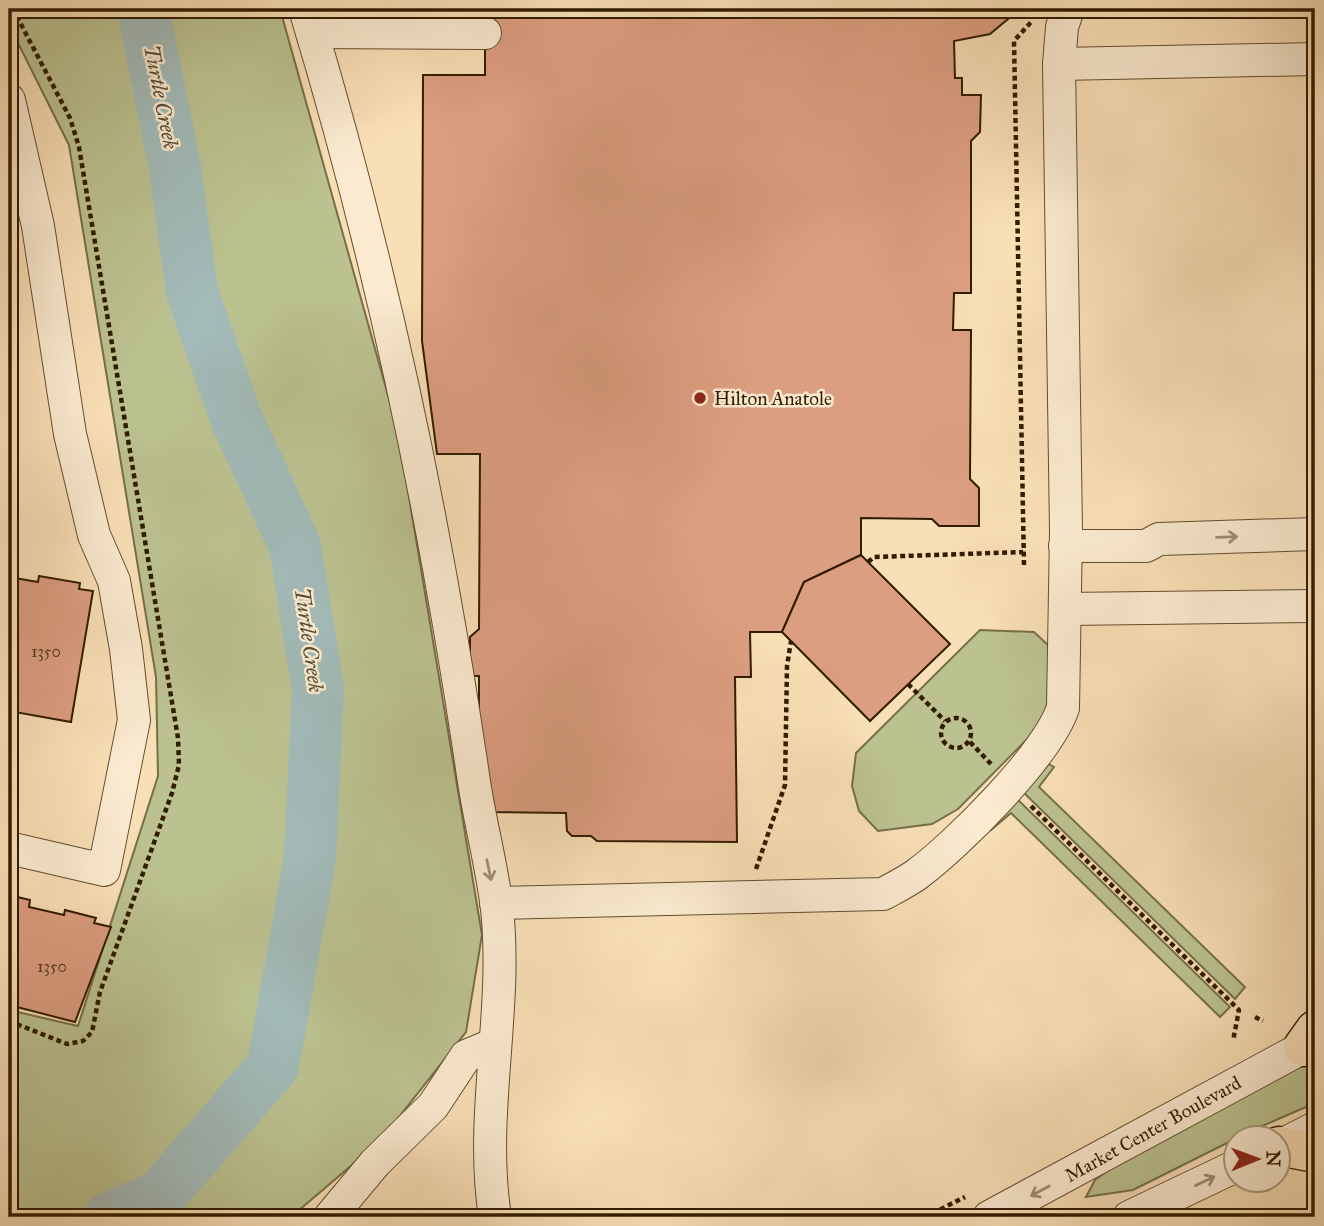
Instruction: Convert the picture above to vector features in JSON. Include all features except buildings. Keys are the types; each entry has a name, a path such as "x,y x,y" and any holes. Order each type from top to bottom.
{"main road":[{"path":"1292,1149 1315,1153"}],"street":[{"path":"496,903 883,894 915,876 943,852 1009,784 1051,734 1063,708 1065,538 1059,64 1062,27 1068,9"},
{"path":"485,33 308,20 398,352 452,629 482,836 496,903 502,953 494,1058 492,1196 495,1217"},
{"path":"1059,64 1315,59"},
{"path":"9,100 38,226 70,434 94,536 114,582 126,649 134,720 104,870 9,848"},
{"path":"1065,538 1146,546 1159,539 1315,534"},
{"path":"1065,609 1315,606"},
{"name":"Market Center Boulevard","path":"989,1217 1311,1039"},
{"path":"330,1217 375,1163 433,1106 494,1058"},
{"path":"1292,1140 1315,1128"},
{"path":"1129,1217 1222,1174"}],"path":[{"path":"1024,565 1014,41 1034,18"},
{"path":"868,562 874,557 1023,552"},
{"path":"754,876 785,785 787,666 791,640"},
{"path":"908,684 945,721"},
{"path":"945,721 957,717 968,722 971,727 970,742 1009,784 1239,1010 1233,1041"},
{"path":"945,721 941,733 945,744 955,748 970,742"},
{"path":"1255,1017 1263,1021"}],"green space":[{"path":"9,9 280,9 398,431 482,935 466,1032 380,1141 291,1217 9,1217 9,1010 78,1026 158,776 156,677 69,145 9,25"},
{"path":"980,630 1034,632 1049,646 1047,719 958,809 932,824 878,831 859,811 852,786 856,753"},
{"path":"1049,764 1054,767 1039,787 1245,987 1235,999 1022,791"},
{"path":"1015,797 1230,1007 1220,1017 1011,813 991,830 988,828"},
{"path":"1315,1058 1315,1103 1267,1124 1222,1124 1222,1146 1133,1190 1086,1197 1095,1180 1111,1168"}],"waterway":[{"name":"Turtle Creek","path":"110,1217 159,1197 273,1066 310,858 318,689 295,546 236,418 192,292 175,168 143,9"}],"place":[{"name":"Hilton Anatole","path":"700,398"}]}
